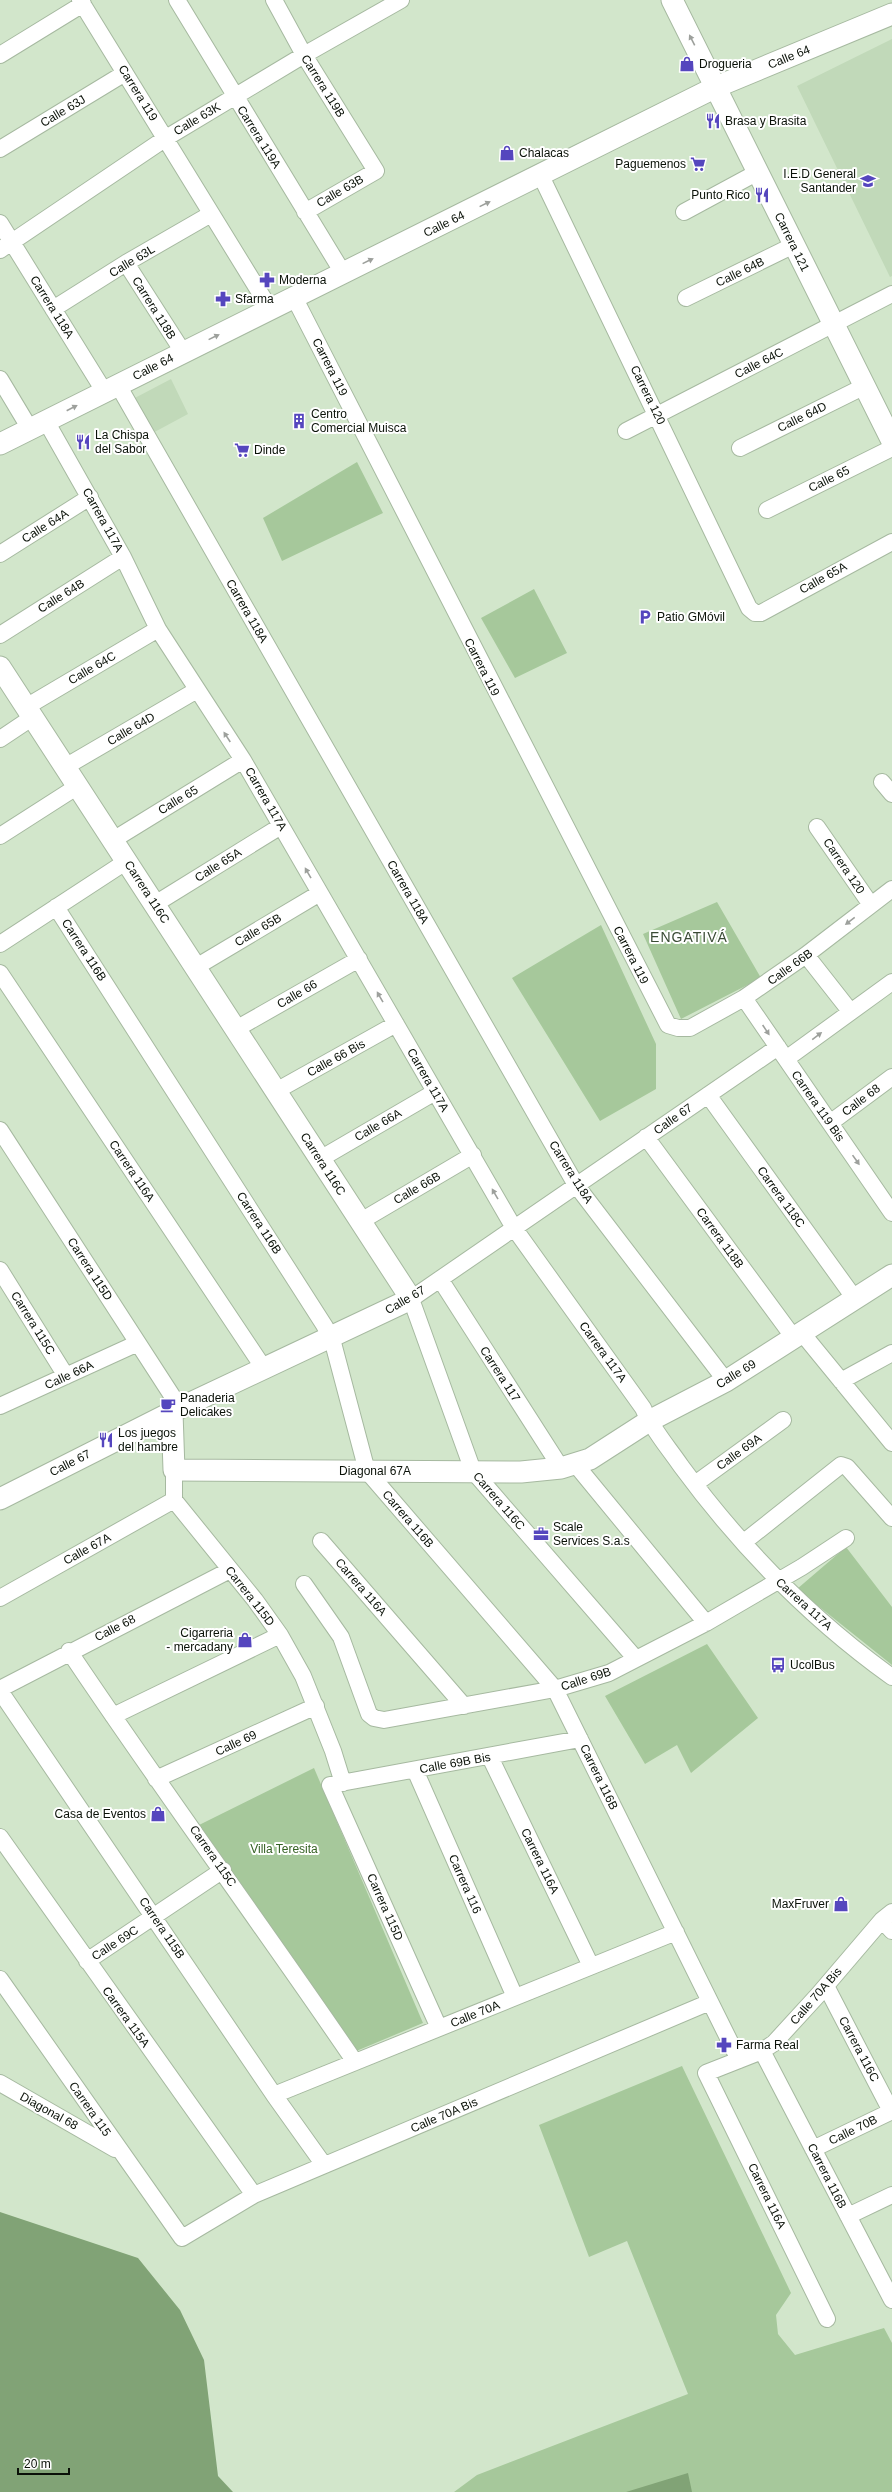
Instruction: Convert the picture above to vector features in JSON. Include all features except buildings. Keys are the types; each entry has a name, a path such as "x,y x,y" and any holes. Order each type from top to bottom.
{"street":[{"name":"Carrera 119A","path":"177,0 343,274"},
{"name":"Carrera 119B","path":"274,0 304,55 376,171"},
{"name":"Calle 63K","path":"6,247 166,138 234,96 401,0"},
{"name":"Carrera 121","path":"672,0 892,441"},
{"path":"0,55 81,2"},
{"name":"Carrera 119","path":"81,2 270,309"},
{"name":"Calle 64","path":"0,444 294,297 541,176 716,87 892,14"},
{"name":"Calle 63J","path":"0,149 125,73"},
{"name":"Calle 63B","path":"305,212 376,171"},
{"path":"684,212 758,172"},
{"name":"Carrera 120","path":"541,176 749,608 755,613"},
{"name":"Calle 63L","path":"53,309 126,263 211,214"},
{"name":"Carrera 118A","path":"0,223 6,247 111,388 576,1186 726,1381"},
{"name":"Calle 64B","path":"686,298 794,246"},
{"name":"Carrera 118B","path":"126,263 183,352"},
{"name":"Calle 64C","path":"626,431 892,294"},
{"name":"Carrera 119","path":"294,297 668,1025 678,1028"},
{"name":"Carrera 117A","path":"0,378 38,425 90,497 123,557 158,630 243,760 514,1228 643,1408 649,1420 695,1484 777,1580 861,1655 892,1677"},
{"name":"Calle 64D","path":"740,448 864,386"},
{"name":"Calle 65","path":"767,510 892,448"},
{"name":"Calle 64A","path":"0,554 90,497"},
{"name":"Calle 65A","path":"755,613 761,613 892,542"},
{"name":"Calle 64B","path":"0,635 123,557"},
{"name":"Calle 64C","path":"0,739 30,712 158,630"},
{"name":"Carrera 116C","path":"0,667 411,1299 473,1471 636,1659"},
{"name":"Calle 64D","path":"66,767 197,690"},
{"name":"Calle 65","path":"113,840 243,760"},
{"path":"882,782 892,794"},
{"path":"0,836 78,786"},
{"name":"Calle 65A","path":"155,904 281,826"},
{"name":"Carrera 120","path":"817,827 871,905"},
{"path":"0,944 127,861"},
{"name":"Calle 66B","path":"678,1028 690,1028 744,998 806,955 892,889"},
{"name":"Calle 65B","path":"196,967 320,892"},
{"name":"Carrera 116B","path":"56,907 332,1338 367,1471 555,1689 739,2060"},
{"path":"806,955 850,1011"},
{"name":"Calle 66","path":"236,1029 359,959"},
{"name":"Carrera 116A","path":"0,973 265,1370"},
{"name":"Calle 67","path":"0,1499 176,1410 265,1370 411,1299 708,1095 782,1053 850,1011 892,982"},
{"name":"Carrera 119 Bis","path":"744,998 892,1213"},
{"name":"Calle 66 Bis","path":"276,1091 396,1024"},
{"name":"Calle 68","path":"830,1123 892,1077"},
{"name":"Calle 66A","path":"320,1159 435,1092"},
{"name":"Carrera 118C","path":"708,1095 855,1299"},
{"name":"Carrera 115D","path":"2,1136 138,1343 176,1410"},
{"name":"Carrera 118B","path":"646,1137 798,1335 841,1382 892,1442"},
{"name":"Calle 66B","path":"361,1221 473,1155"},
{"name":"Carrera 115C","path":"0,1270 66,1376"},
{"name":"Calle 69","path":"568,1467 590,1459 649,1420 726,1381 892,1275"},
{"name":"Carrera 117","path":"440,1279 568,1467 706,1623"},
{"name":"Calle 66A","path":"0,1406 138,1343"},
{"path":"841,1382 892,1353"},
{"path":"174,1500 176,1410"},
{"name":"Calle 69A","path":"695,1484 783,1420"},
{"path":"744,1542 841,1465 847,1467 892,1518"},
{"name":"Diagonal 67A","path":"174,1470 521,1472 568,1467"},
{"name":"Carrera 115D","path":"174,1500 280,1635 304,1676 316,1706 336,1784 439,2028"},
{"name":"Calle 67A","path":"0,1598 174,1500"},
{"name":"Calle 69B","path":"304,1584 341,1637 370,1714 374,1718 384,1720 555,1689 609,1673 706,1623 777,1580 802,1567 846,1538"},
{"name":"Carrera 116A","path":"321,1541 464,1706"},
{"name":"Calle 68","path":"0,1690 69,1651 230,1570"},
{"path":"113,1716 280,1635"},
{"name":"Carrera 115C","path":"69,1651 156,1780 222,1870 355,2062"},
{"name":"Carrera 115B","path":"0,1690 155,1916 274,2095 324,2165"},
{"name":"Calle 69","path":"156,1780 316,1706"},
{"name":"Calle 69B Bis","path":"336,1784 490,1757 580,1739"},
{"name":"Carrera 116A","path":"490,1757 591,1966"},
{"name":"Carrera 116","path":"415,1770 516,1997"},
{"name":"Carrera 115A","path":"0,1837 254,2195"},
{"name":"Calle 69C","path":"87,1961 222,1870"},
{"name":"Calle 70A Bis","path":"706,2073 762,2051 786,2031 826,1986 889,1921"},
{"name":"Calle 70A","path":"274,2095 676,1932"},
{"name":"Carrera 115","path":"1,1981 119,2151 182,2238"},
{"name":"Carrera 116C","path":"826,1986 892,2111"},
{"name":"Calle 70A Bis","path":"182,2238 254,2195 710,2002"},
{"name":"Carrera 116B","path":"762,2051 890,2294"},
{"name":"Carrera 116A","path":"706,2073 827,2319"},
{"name":"Diagonal 68","path":"0,2083 119,2151"},
{"name":"Calle 70B","path":"813,2149 892,2111"},
{"path":"848,2216 892,2195"}],"shaded area":[{"name":"I.E.D General Santander","path":"892,39 892,276 890,277 797,86"},
{"path":"171,379 188,414 149,435 131,400"},
{"path":"0,2212 138,2258 180,2310 204,2360 218,2476 233,2492 0,2492"},
{"path":"688,2473 692,2492 626,2492"}],"green space":[{"path":"357,462 383,513 282,561 263,518"},
{"path":"534,589 567,653 515,678 481,618"},
{"path":"717,902 761,978 681,1019 643,934"},
{"path":"601,925 656,1044 656,1089 600,1121 512,978"},
{"path":"846,1547 892,1607 892,1665 797,1589"},
{"path":"707,1644 758,1718 691,1773 677,1745 645,1764 605,1696"},
{"name":"Villa Teresita","path":"314,1768 423,2023 354,2052 197,1826"},
{"path":"682,2066 791,2293 776,2315 778,2334 795,2355 884,2328 892,2343 892,2492 454,2492 477,2475 688,2394 627,2241 589,2257 539,2125"}],"place":[{"name":"Drogueria","path":"687,64"},
{"name":"Brasa y Brasita","path":"713,121"},
{"name":"Chalacas","path":"507,153"},
{"name":"Paguemenos","path":"698,164"},
{"name":"I.E.D General Santander","path":"868,181"},
{"name":"Punto Rico","path":"762,195"},
{"name":"Moderna","path":"267,280"},
{"name":"Sfarma","path":"223,299"},
{"name":"Centro Comercial Muisca","path":"299,421"},
{"name":"La Chispa del Sabor","path":"83,442"},
{"name":"Dinde","path":"242,450"},
{"name":"Patio GMóvil","path":"645,617"},
{"name":"Panaderia Delicakes","path":"168,1405"},
{"name":"Los juegos del hambre","path":"106,1440"},
{"name":"Scale Services S.a.s","path":"541,1534"},
{"name":"Cigarreria - mercadany","path":"245,1640"},
{"name":"UcolBus","path":"778,1665"},
{"name":"Casa de Eventos","path":"158,1814"},
{"name":"MaxFruver","path":"841,1904"},
{"name":"Farma Real","path":"724,2045"}],"district":[{"name":"ENGATIVÁ","path":"689,937"}]}
